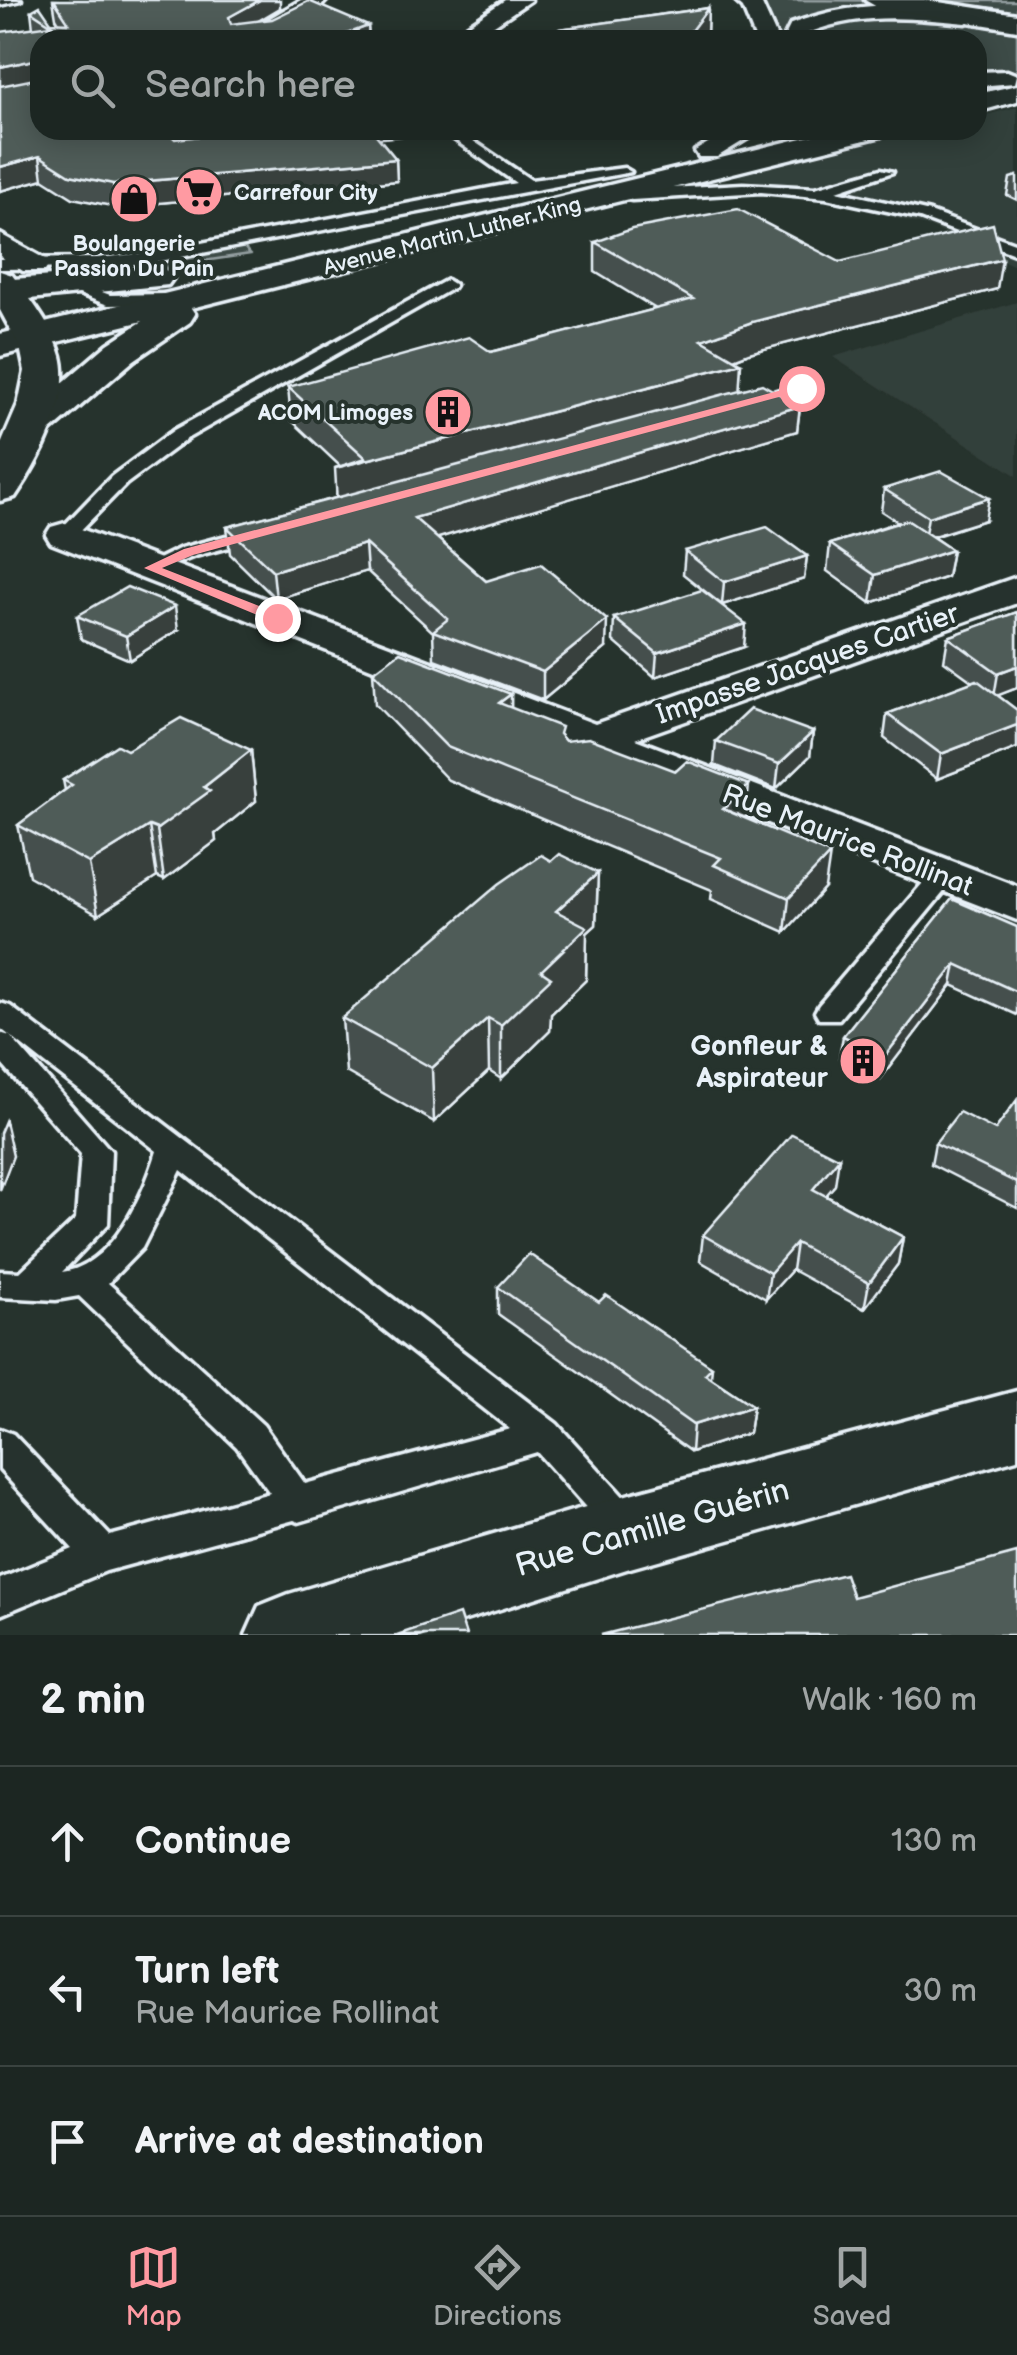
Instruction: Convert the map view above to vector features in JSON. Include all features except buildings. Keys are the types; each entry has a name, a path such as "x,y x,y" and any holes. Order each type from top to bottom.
{"main road":[{"path":"877,0 1017,22"},
{"path":"1009,0 1017,1"},
{"path":"987,82 1014,82"},
{"path":"987,97 1014,82"},
{"name":"Avenue Martin Luther King","path":"16,340 213,292 619,183 708,151 753,140"},
{"name":"Avenue Martin Luther King","path":"1,282 68,285 174,276 823,140"},
{"path":"0,488 30,428 44,370 16,340 1,282"},
{"path":"30,428 156,325 213,292"},
{"name":"Rue Camille Guérin","path":"288,1635 630,1531 1017,1425"}],"street":[{"path":"262,30 316,0"},
{"path":"473,30 520,0"},
{"path":"746,0 762,30"},
{"path":"799,30 839,15 909,11 984,18"},
{"path":"708,151 729,140"},
{"path":"0,243 34,265"},
{"name":"Rue Maurice Rollinat","path":"64,534 592,751 1017,904"},
{"name":"Impasse Jacques Cartier","path":"592,751 612,732 1017,589"}],"lane":[{"path":"0,2 16,0"},
{"path":"463,140 528,185"},
{"path":"810,194 886,172"},
{"path":"1,282 34,265 154,257 528,185 619,183 762,188 810,194 926,216 1017,250"},
{"path":"440,219 528,185"},
{"path":"34,265 68,285 108,300 138,302 213,292"},
{"path":"64,534 119,480 182,434 447,285"},
{"path":"729,408 801,388"},
{"path":"150,568 188,552 285,526"},
{"path":"829,1012 942,876"},
{"path":"0,1013 174,1144 544,1435 630,1531"},
{"path":"0,1044 96,1151 92,1224 14,1284"},
{"path":"14,1284 84,1281 127,1243 168,1170 174,1144"},
{"path":"84,1281 250,1436 299,1505"},
{"path":"0,1598 102,1555 299,1505 544,1435"},
{"path":"0,1445 102,1555"}],"shaded area":[{"path":"745,0 1017,1 1017,76 987,84 987,30 762,30"},
{"path":"1017,107 1017,267 930,227 731,175 880,140 987,140 987,114"},
{"path":"242,245 250,254 111,275 106,269"},
{"path":"1017,302 1017,476 833,357"}],"place":[{"name":"Carrefour City","path":"199,192"},
{"name":"Boulangerie Passion Du Pain","path":"134,199"},
{"name":"ACOM Limoges","path":"448,412"},
{"name":"Gonfleur & Aspirateur","path":"863,1061"}],"route":[{"path":"277,618 150,568 188,552 801,388"}]}
